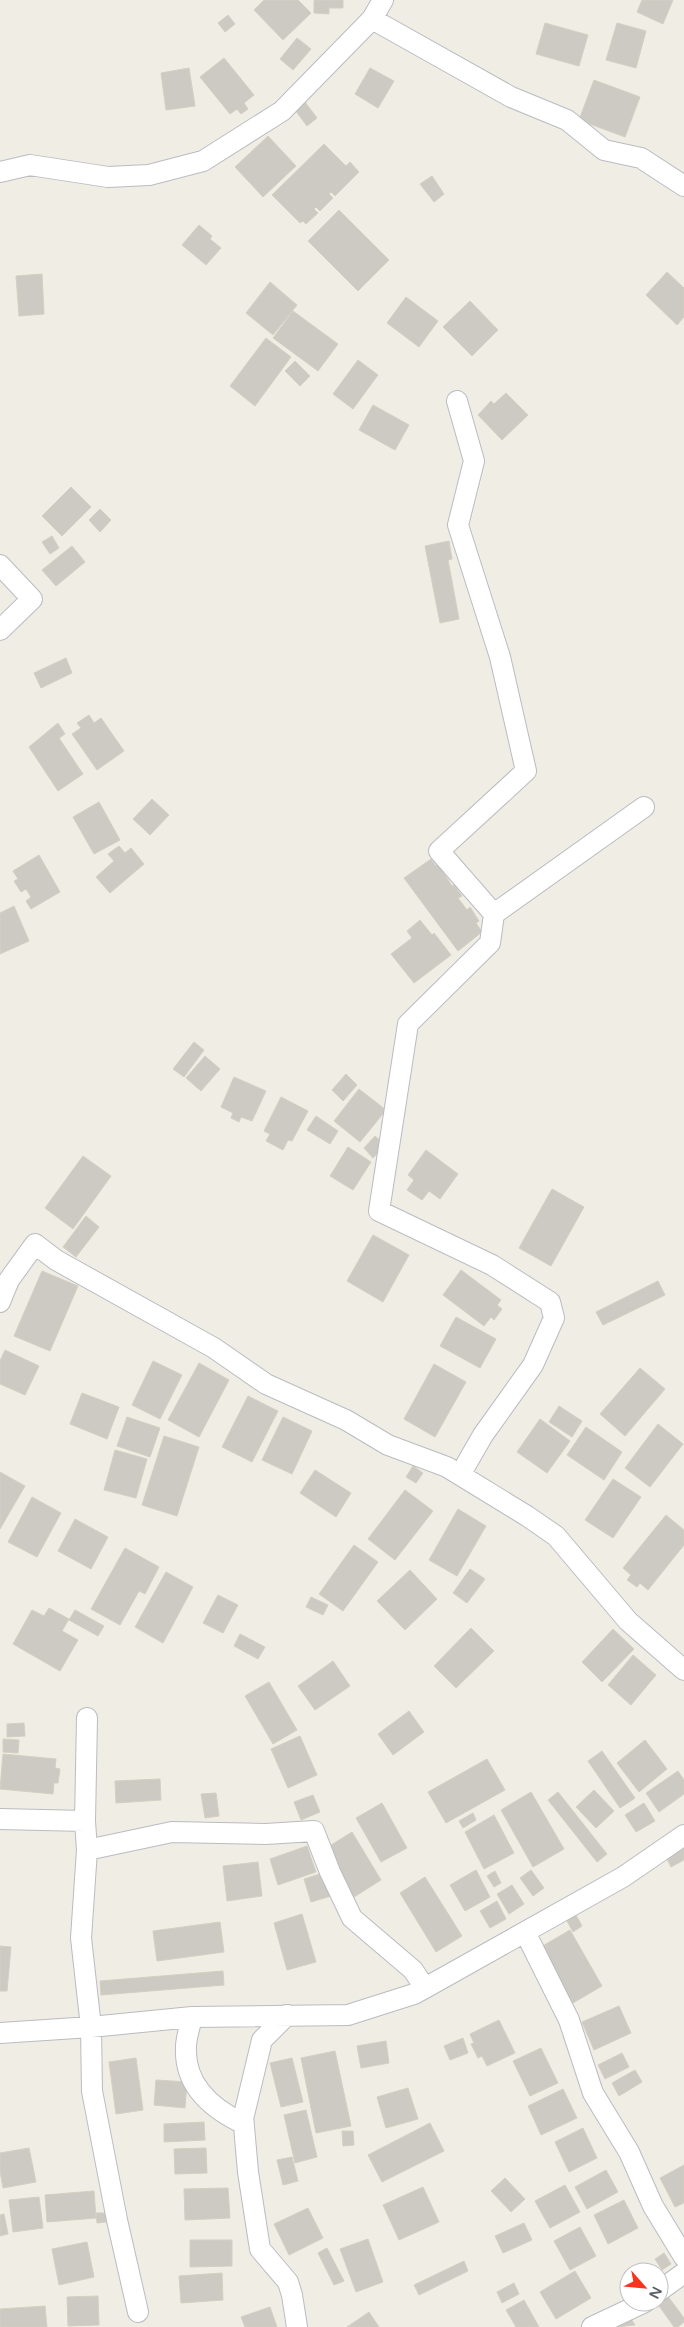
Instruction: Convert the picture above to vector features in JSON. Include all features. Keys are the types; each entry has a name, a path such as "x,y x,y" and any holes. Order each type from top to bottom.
{"street":[{"path":"0,172 30,165 108,177 149,175 203,161 282,111 372,19 383,0"},
{"path":"372,19 511,97 568,120 604,150 641,158 684,186"},
{"path":"456,401 474,461 458,525 500,657 526,772 439,851 494,914"},
{"path":"0,565 32,598 0,630"},
{"path":"460,1475 483,1435 533,1365 554,1318 550,1302 492,1265 379,1211 408,1024 490,943 494,914 644,807"},
{"path":"0,1302 9,1280 35,1244 56,1260 214,1348 266,1384 346,1420 388,1445 447,1467 556,1536 628,1621 684,1670"},
{"path":"87,1718 85,1821 87,1850 81,1938 91,2027 92,2091 117,2220 138,2312"},
{"path":"0,1819 85,1821"},
{"path":"87,1850 172,1832 266,1834 314,1831 330,1872 352,1918 413,1970 425,1988"},
{"path":"0,2033 91,2027 192,2017 348,2015 414,1994 623,1877 684,1835"},
{"path":"525,1932 569,2020 593,2093 629,2152 653,2206 684,2257"},
{"path":"192,2017 186,2047 188,2069 202,2096 223,2114 242,2123 262,2040 287,2015"},
{"path":"243,2115 248,2172 260,2249 288,2282 297,2327"},
{"path":"669,2284 684,2273"},
{"path":"592,2327 624,2312"}],"building":[{"path":"264,0 298,0 311,13 283,40 254,10"},
{"path":"314,0 343,0 343,8 329,8 329,14 314,13"},
{"path":"642,0 673,0 663,24 637,12"},
{"path":"228,15 235,24 225,32 218,23"},
{"path":"545,23 588,35 579,66 536,54"},
{"path":"617,23 646,31 636,68 606,60"},
{"path":"297,38 311,49 293,70 280,59"},
{"path":"224,58 254,95 244,103 248,109 241,114 237,109 230,114 200,77"},
{"path":"189,68 195,106 166,110 161,73"},
{"path":"370,68 394,81 378,108 355,94"},
{"path":"594,80 640,97 625,137 579,120"},
{"path":"305,102 317,118 307,126 295,110"},
{"path":"268,136 296,166 263,197 235,167"},
{"path":"324,144 346,166 350,162 359,172 335,196 331,192 329,194 333,198 320,211 316,207 314,209 318,213 306,224 303,221 300,223 272,195"},
{"path":"432,176 444,194 434,202 420,184"},
{"path":"339,210 389,260 358,291 308,241"},
{"path":"199,225 212,236 210,239 221,248 206,265 182,245"},
{"path":"667,272 684,288 684,317 677,325 646,295"},
{"path":"42,274 44,314 19,316 16,276"},
{"path":"270,282 297,305 273,335 246,313"},
{"path":"406,297 438,321 419,347 387,323"},
{"path":"470,301 498,330 472,356 443,327"},
{"path":"293,311 338,344 318,371 273,338"},
{"path":"266,338 291,357 255,406 230,386"},
{"path":"358,360 378,375 353,409 333,394"},
{"path":"295,361 310,376 300,386 285,371"},
{"path":"506,393 528,415 502,440 478,415 491,401 494,404"},
{"path":"373,405 409,425 395,450 359,430"},
{"path":"71,487 91,507 62,536 42,516"},
{"path":"100,509 111,520 100,532 89,520"},
{"path":"52,536 59,548 50,554 42,542"},
{"path":"449,541 452,559 448,560 459,619 440,623 425,546"},
{"path":"72,546 85,562 56,586 42,570"},
{"path":"66,658 72,673 41,688 34,673"},
{"path":"89,715 94,723 101,718 124,751 97,770 72,734 81,728 77,723"},
{"path":"58,723 65,734 59,738 83,774 58,791 29,747"},
{"path":"152,799 169,815 150,835 133,819"},
{"path":"99,802 120,840 94,854 73,817"},
{"path":"119,846 125,853 131,848 144,864 110,893 96,877 114,861 108,854"},
{"path":"39,855 60,892 31,909 26,901 31,897 26,889 21,892 14,881 18,879 13,871"},
{"path":"431,859 436,866 438,864 452,886 454,885 462,896 458,898 467,910 470,907 479,921 476,923 482,932 458,951 404,878"},
{"path":"14,906 29,941 0,954 0,913"},
{"path":"420,920 432,935 434,933 451,955 414,983 391,954 412,938 407,931"},
{"path":"194,1042 204,1050 184,1077 173,1069"},
{"path":"205,1056 220,1069 201,1091 186,1078"},
{"path":"346,1074 357,1085 343,1101 332,1090"},
{"path":"234,1077 266,1091 252,1121 241,1117 239,1122 231,1118 233,1113 221,1107"},
{"path":"359,1089 386,1110 360,1142 334,1121"},
{"path":"281,1097 308,1111 292,1141 288,1140 283,1150 266,1141 270,1134 264,1131"},
{"path":"316,1116 338,1131 330,1144 307,1130"},
{"path":"375,1136 385,1145 373,1158 364,1148"},
{"path":"348,1147 371,1162 353,1190 330,1176"},
{"path":"426,1150 458,1174 440,1199 429,1191 422,1200 407,1190 414,1180 408,1175"},
{"path":"83,1156 111,1176 73,1229 45,1208"},
{"path":"552,1189 584,1207 551,1266 519,1248"},
{"path":"86,1216 99,1227 76,1257 63,1247"},
{"path":"373,1235 409,1255 383,1302 347,1281"},
{"path":"461,1270 501,1300 497,1305 502,1309 494,1320 491,1317 484,1326 443,1295"},
{"path":"42,1271 78,1286 50,1351 14,1336"},
{"path":"658,1281 665,1295 603,1325 596,1312"},
{"path":"456,1317 496,1339 480,1368 440,1346"},
{"path":"5,1350 39,1366 25,1395 0,1384 0,1361"},
{"path":"153,1361 182,1375 160,1419 132,1405"},
{"path":"199,1363 229,1380 199,1437 168,1420"},
{"path":"434,1364 466,1382 435,1437 404,1419"},
{"path":"640,1368 665,1389 625,1436 600,1414"},
{"path":"82,1393 119,1407 107,1439 70,1424"},
{"path":"248,1396 278,1411 252,1462 222,1447"},
{"path":"559,1406 582,1421 572,1437 549,1422"},
{"path":"127,1417 160,1428 150,1457 117,1446"},
{"path":"283,1417 312,1431 292,1474 262,1460"},
{"path":"540,1419 570,1441 547,1473 517,1452"},
{"path":"658,1424 683,1444 650,1487 625,1468"},
{"path":"586,1427 622,1452 604,1480 567,1455"},
{"path":"164,1436 199,1447 177,1516 142,1505"},
{"path":"115,1450 147,1459 136,1498 104,1490"},
{"path":"413,1466 423,1473 416,1483 406,1477"},
{"path":"315,1470 351,1493 336,1517 300,1493"},
{"path":"0,1472 25,1486 0,1529"},
{"path":"613,1479 641,1497 613,1538 585,1520"},
{"path":"405,1490 433,1511 395,1560 368,1539"},
{"path":"32,1497 61,1513 37,1557 8,1542"},
{"path":"458,1509 486,1526 457,1576 429,1560"},
{"path":"666,1515 684,1530 684,1545 648,1590 640,1583 637,1587 627,1580 631,1575 623,1568"},
{"path":"75,1519 108,1537 91,1569 58,1551"},
{"path":"354,1545 378,1562 343,1611 319,1594"},
{"path":"125,1548 159,1567 145,1594 139,1591 120,1625 91,1609"},
{"path":"470,1569 485,1579 467,1603 453,1593"},
{"path":"410,1570 437,1599 405,1630 377,1601"},
{"path":"166,1572 193,1587 163,1643 135,1627"},
{"path":"218,1595 238,1605 223,1633 203,1623"},
{"path":"311,1597 328,1605 323,1615 306,1607"},
{"path":"49,1608 69,1619 62,1631 78,1640 60,1671 13,1644 32,1610 44,1616"},
{"path":"75,1610 104,1626 98,1636 69,1620"},
{"path":"471,1628 494,1651 456,1688 434,1666"},
{"path":"613,1629 634,1649 602,1682 582,1662"},
{"path":"240,1634 265,1647 258,1659 234,1646"},
{"path":"633,1655 656,1675 631,1705 608,1685"},
{"path":"333,1661 350,1686 315,1710 298,1686"},
{"path":"269,1682 297,1730 273,1744 245,1696"},
{"path":"409,1711 424,1732 393,1755 378,1734"},
{"path":"24,1723 25,1736 7,1737 7,1724"},
{"path":"300,1736 317,1775 288,1788 271,1749"},
{"path":"3,1739 19,1740 18,1753 3,1752"},
{"path":"645,1740 667,1769 639,1792 617,1763"},
{"path":"602,1751 635,1798 620,1808 588,1761"},
{"path":"3,1754 56,1759 55,1768 60,1769 58,1783 54,1783 53,1794 0,1789"},
{"path":"487,1759 505,1790 446,1823 428,1792"},
{"path":"678,1771 684,1780 684,1794 659,1812 646,1793"},
{"path":"160,1779 161,1800 116,1803 115,1781"},
{"path":"594,1790 614,1811 596,1828 576,1807"},
{"path":"531,1792 564,1849 533,1867 501,1810"},
{"path":"558,1792 607,1854 597,1862 548,1800"},
{"path":"216,1793 219,1816 205,1818 201,1794"},
{"path":"313,1795 320,1812 301,1820 294,1802"},
{"path":"382,1803 407,1848 381,1862 356,1818"},
{"path":"644,1803 655,1821 636,1832 625,1815"},
{"path":"473,1813 476,1820 463,1828 459,1821"},
{"path":"494,1815 514,1853 484,1869 465,1832"},
{"path":"352,1832 381,1880 354,1897 325,1849"},
{"path":"307,1846 316,1872 278,1885 270,1859"},
{"path":"684,1847 684,1860 671,1867 666,1857"},
{"path":"258,1862 262,1896 227,1901 223,1866"},
{"path":"476,1870 490,1897 465,1911 450,1885"},
{"path":"531,1870 544,1888 533,1896 520,1878"},
{"path":"495,1871 501,1883 494,1887 487,1876"},
{"path":"323,1873 331,1896 311,1902 304,1879"},
{"path":"425,1877 462,1936 436,1952 400,1893"},
{"path":"512,1885 524,1904 509,1914 497,1894"},
{"path":"497,1901 506,1919 490,1928 480,1911"},
{"path":"302,1914 316,1962 287,1970 274,1923"},
{"path":"576,1915 582,1926 573,1932 567,1921"},
{"path":"220,1922 224,1952 157,1961 153,1931"},
{"path":"570,1930 602,1986 573,2003 541,1947"},
{"path":"0,1946 11,1947 7,1991 0,1991"},
{"path":"223,1971 224,1985 101,1995 100,1981"},
{"path":"619,2006 631,2033 594,2050 582,2022"},
{"path":"499,2020 515,2053 487,2066 482,2056 478,2058 471,2044 474,2043 470,2034"},
{"path":"463,2038 468,2053 450,2060 444,2046"},
{"path":"386,2041 389,2063 361,2068 357,2046"},
{"path":"541,2048 558,2083 530,2096 513,2061"},
{"path":"335,2051 351,2126 316,2133 301,2058"},
{"path":"622,2053 629,2067 605,2079 598,2065"},
{"path":"136,2058 143,2110 116,2114 109,2062"},
{"path":"292,2058 303,2102 281,2107 270,2063"},
{"path":"635,2070 642,2082 619,2096 612,2083"},
{"path":"156,2080 187,2082 185,2108 154,2105"},
{"path":"408,2088 418,2119 386,2128 377,2097"},
{"path":"563,2089 577,2118 541,2135 528,2106"},
{"path":"306,2110 317,2157 295,2163 284,2115"},
{"path":"204,2122 205,2140 164,2142 164,2124"},
{"path":"430,2123 444,2151 382,2182 368,2155"},
{"path":"583,2128 597,2158 569,2172 555,2142"},
{"path":"342,2131 353,2131 354,2145 343,2146"},
{"path":"29,2148 36,2182 3,2188 0,2171 0,2153"},
{"path":"206,2148 207,2173 175,2174 174,2149"},
{"path":"292,2157 298,2181 283,2185 277,2160"},
{"path":"684,2165 684,2203 675,2207 660,2178"},
{"path":"606,2170 618,2192 587,2209 575,2187"},
{"path":"505,2178 525,2199 511,2212 491,2191"},
{"path":"565,2185 580,2212 550,2228 535,2201"},
{"path":"423,2187 439,2222 399,2240 383,2205"},
{"path":"228,2188 230,2218 185,2220 184,2189"},
{"path":"94,2191 96,2218 47,2222 45,2195"},
{"path":"39,2197 43,2228 13,2232 9,2200"},
{"path":"624,2200 638,2228 608,2244 594,2215"},
{"path":"308,2208 323,2238 289,2255 274,2224"},
{"path":"96,2213 106,2213 106,2222 97,2223"},
{"path":"4,2214 8,2234 0,2236 0,2215"},
{"path":"524,2223 532,2240 503,2253 495,2236"},
{"path":"580,2227 596,2256 570,2270 554,2241"},
{"path":"368,2239 383,2282 356,2292 340,2249"},
{"path":"190,2240 232,2240 232,2266 190,2267"},
{"path":"87,2242 94,2277 59,2285 52,2249"},
{"path":"327,2248 344,2281 334,2285 318,2253"},
{"path":"664,2253 671,2264 669,2265 669,2262 657,2262 655,2259"},
{"path":"464,2261 468,2271 419,2295 414,2285"},
{"path":"575,2271 591,2298 556,2319 540,2292"},
{"path":"222,2273 223,2300 181,2303 179,2276"},
{"path":"514,2283 519,2294 502,2303 497,2292"},
{"path":"98,2296 99,2325 68,2326 67,2297"},
{"path":"669,2298 684,2318 684,2322 678,2327 674,2327 663,2312 669,2312"},
{"path":"524,2300 539,2327 516,2327 506,2310"},
{"path":"45,2306 47,2327 0,2327 0,2309"},
{"path":"270,2307 277,2327 245,2327 241,2317"},
{"path":"369,2312 379,2327 347,2327"},
{"path":"627,2313 635,2325 617,2327 613,2321"}]}
